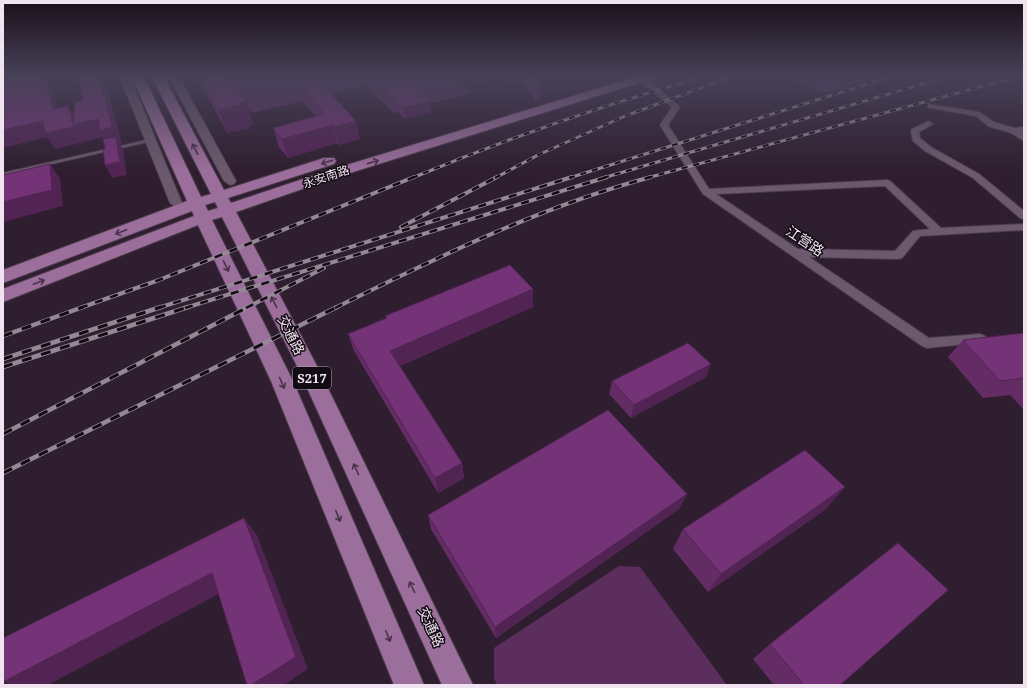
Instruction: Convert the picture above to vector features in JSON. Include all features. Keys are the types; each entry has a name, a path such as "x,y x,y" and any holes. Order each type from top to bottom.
{"main road":[{"name":"交通路","path":"152,107 215,244 282,381 409,685"},
{"name":"交通路","path":"173,107 205,170 225,196 238,234 308,368 458,685"},
{"name":"永安南路","path":"267,189 521,107"},
{"name":"永安南路","path":"3,296 162,234 225,196 267,189 332,174 550,107"},
{"path":"150,220 176,202 183,195 184,176"},
{"path":"225,196 267,189"},
{"path":"238,234 246,213 258,202 267,189"},
{"name":"永安南路","path":"3,277 150,220 200,210"},
{"path":"162,234 197,232 215,244"}],"street":[{"path":"137,107 176,202"},
{"path":"187,107 225,196"},
{"name":"江营路","path":"676,107 664,125 706,192 796,252 927,343 994,338"},
{"path":"938,107 979,114 991,124 1014,131 1024,138"},
{"path":"929,124 915,131 916,139 928,150 976,176 1024,216"},
{"path":"1014,131 1024,130"},
{"path":"706,192 887,183 938,232"},
{"path":"796,252 898,255 917,233 1024,227"}],"lane":[{"path":"3,174 151,140"}],"shaded area":[{"path":"248,107 277,107 252,113"},
{"path":"388,107 417,107 394,113"},
{"path":"619,566 640,567 727,685 497,685 494,678 494,648"}],"building":[{"path":"3,107 52,107 53,109 68,107 74,127 45,133 43,121 3,130"},
{"path":"75,107 107,107 112,127 100,130 98,119 73,125"},
{"path":"216,107 231,107 218,110"},
{"path":"318,107 343,107 356,121 334,127 333,125 282,139 273,128 324,114"},
{"path":"116,137 120,162 105,165 103,149 105,149 103,139"},
{"path":"50,164 52,190 3,202 3,175"},
{"path":"510,265 533,289 390,351 462,463 435,478 348,334 387,318 385,316"},
{"path":"1024,333 1024,378 1000,381 963,340"},
{"path":"688,343 711,364 634,405 612,381"},
{"path":"608,410 687,494 495,627 428,515"},
{"path":"805,450 845,487 721,574 683,529"},
{"path":"244,518 296,657 251,685 247,685 212,573 3,682 3,638"},
{"path":"898,543 948,590 840,685 804,685 770,644"}],"railway":[{"path":"412,178 485,149 602,107"},
{"path":"495,178 538,155 625,116 649,107"},
{"path":"569,178 794,107"},
{"path":"603,178 844,107"},
{"path":"647,178 906,107"},
{"path":"80,308 159,280 414,177"},
{"path":"401,227 497,177"},
{"path":"158,308 572,177"},
{"path":"185,308 607,177"},
{"path":"335,308 412,270 529,218 610,189 651,177"},
{"path":"246,308 324,268"},
{"path":"3,336 83,307"},
{"path":"3,359 161,307"},
{"path":"3,367 188,307"},
{"path":"3,434 248,307"},
{"path":"3,473 337,307"}]}
